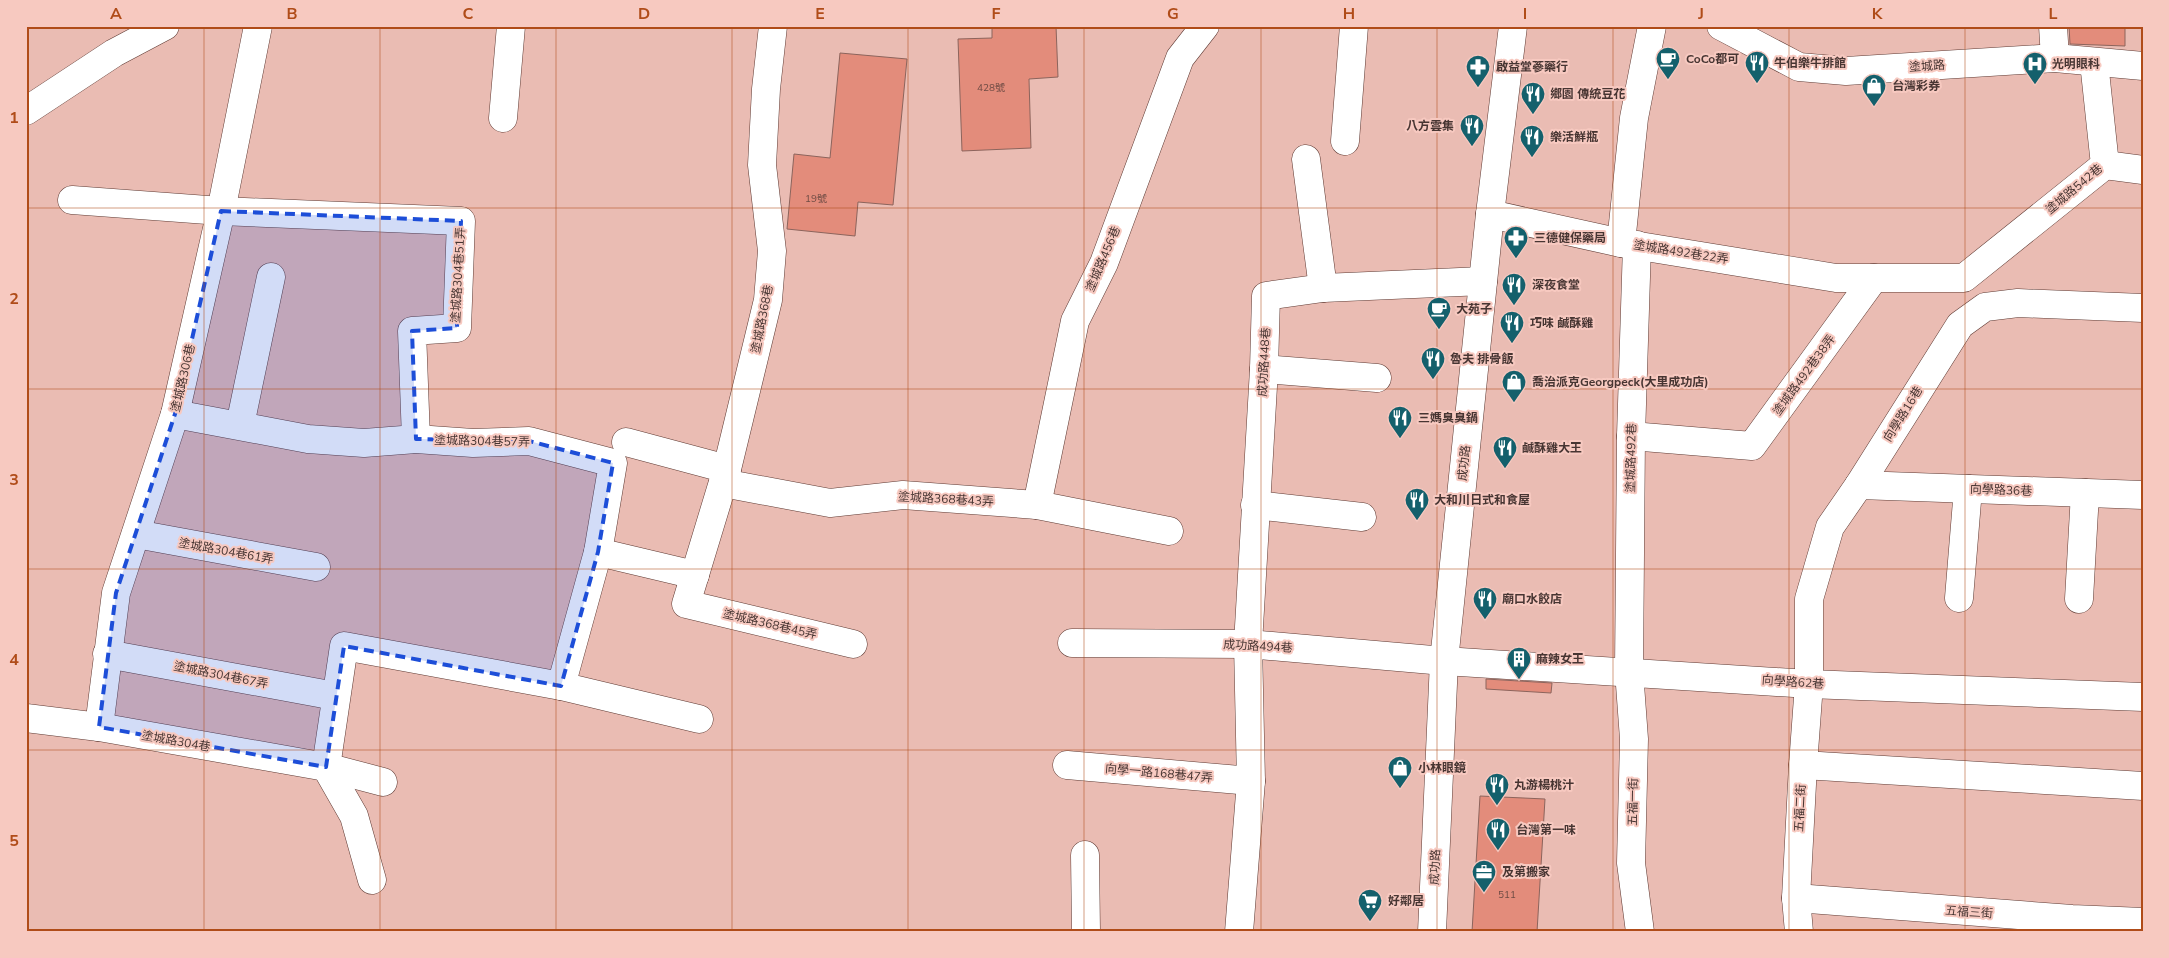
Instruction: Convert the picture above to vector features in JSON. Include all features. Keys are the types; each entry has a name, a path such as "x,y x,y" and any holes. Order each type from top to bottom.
{"street":[{"path":"31,104 114,53 165,26"},
{"name":"塗城路306巷","path":"99,727 116,593 176,414 221,211 258,26"},
{"path":"503,118 511,26"},
{"name":"塗城路368巷","path":"686,604 725,476 768,300 772,251 762,165 772,26"},
{"name":"塗城路456巷","path":"1037,505 1075,321 1104,262 1180,58 1205,26"},
{"path":"1345,141 1354,26"},
{"name":"成功路","path":"1432,932 1444,661 1490,214 1513,26"},
{"name":"塗城路492巷","path":"1629,671 1631,436 1629,244 1634,118 1652,26"},
{"path":"2053,26 2055,58"},
{"name":"塗城路","path":"1723,27 1799,67 1846,71 2055,58 2143,66"},
{"name":"塗城路542巷","path":"1874,278 1964,278 2105,165 2094,62"},
{"path":"1306,159 1322,288"},
{"path":"2105,165 2143,170"},
{"path":"72,200 221,211"},
{"name":"塗城路304巷51弄","path":"221,211 462,221 457,328 412,331 416,439"},
{"name":"塗城路492巷22弄","path":"1490,214 1629,244 1836,278 1874,278"},
{"path":"240,425 271,278"},
{"name":"塗城路492巷38弄","path":"1631,436 1752,446 1874,278"},
{"name":"成功路448巷","path":"1239,932 1251,781 1248,644 1264,368 1266,296 1322,288 1483,281"},
{"name":"向學路16巷","path":"1809,684 1809,599 1830,527 1859,485 1960,325 1985,307 2018,303 2143,308"},
{"path":"1264,368 1377,378"},
{"name":"塗城路304巷57弄","path":"176,414 308,439 364,443 416,439 473,443 529,441 613,463 598,552 561,686"},
{"name":"塗城路368巷43弄","path":"626,442 725,476 830,503 903,495 1037,505 1169,531"},
{"name":"向學路36巷","path":"1859,485 2143,495"},
{"path":"1959,598 1968,489"},
{"path":"2079,599 2085,493"},
{"path":"1255,505 1362,517"},
{"name":"塗城路304巷61弄","path":"136,534 316,567"},
{"path":"598,552 694,575"},
{"name":"塗城路368巷45弄","path":"686,604 853,644"},
{"name":"成功路494巷","path":"1072,643 1248,644 1444,661"},
{"path":"372,880 354,816 326,767 335,696 344,646 561,686 699,719"},
{"name":"塗城路304巷67弄","path":"107,654 335,696"},
{"name":"向學路62巷","path":"1444,661 1629,671 1809,684 2143,697"},
{"name":"五福一街","path":"1629,671 1634,739 1631,863 1640,932"},
{"name":"五福二街","path":"1799,932 1796,898 1809,684"},
{"name":"塗城路304巷","path":"26,718 99,727 326,767 383,782"},
{"name":"向學一路168巷47弄","path":"1067,765 1251,781"},
{"path":"1803,765 2143,786"},
{"path":"1085,855 1086,932"},
{"name":"五福三街","path":"1796,898 2072,926 2143,922"}],"highlighted area":[{"path":"221,211 461,221 457,328 412,331 416,439 529,441 613,463 598,552 561,686 344,646 326,767 99,727 116,593 175,414"}],"building":[{"path":"992,26 1056,26 1058,77 1029,79 1031,148 962,151 958,39 992,38"},
{"path":"2069,26 2125,26 2125,46 2070,44"},
{"path":"840,53 907,59 893,205 858,202 855,236 787,229 794,154 830,158"},
{"path":"1486,679 1552,683 1551,693 1486,689"},
{"path":"1480,796 1545,799 1537,932 1472,932"}],"place":[{"name":"CoCo都可","path":"1668,80"},
{"name":"牛伯樂牛排館","path":"1757,84"},
{"name":"光明眼科","path":"2035,85"},
{"name":"啟益堂蔘藥行","path":"1478,88"},
{"name":"台灣彩券","path":"1874,107"},
{"name":"鄉園 傳統豆花","path":"1533,115"},
{"name":"八方雲集","path":"1472,147"},
{"name":"樂活鮮瓶","path":"1532,158"},
{"name":"三德健保藥局","path":"1516,259"},
{"name":"深夜食堂","path":"1514,306"},
{"name":"大苑子","path":"1439,330"},
{"name":"巧味 鹹酥雞","path":"1512,344"},
{"name":"魯夫 排骨飯","path":"1433,380"},
{"name":"喬治派克Georgpeck(大里成功店)","path":"1514,403"},
{"name":"三媽臭臭鍋","path":"1400,439"},
{"name":"鹹酥雞大王","path":"1505,469"},
{"name":"大和川日式和食屋","path":"1417,521"},
{"name":"廟口水餃店","path":"1485,620"},
{"name":"麻辣女王","path":"1519,680"},
{"name":"小林眼鏡","path":"1400,789"},
{"name":"丸游楊桃汁","path":"1497,806"},
{"name":"台灣第一味","path":"1498,851"},
{"name":"及第搬家","path":"1484,893"},
{"name":"好鄰居","path":"1370,922"}]}
